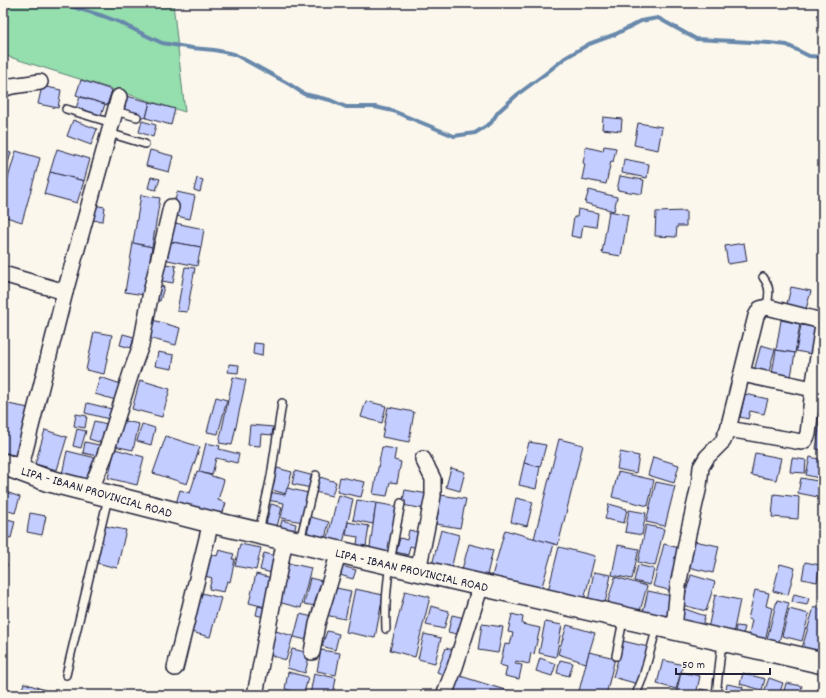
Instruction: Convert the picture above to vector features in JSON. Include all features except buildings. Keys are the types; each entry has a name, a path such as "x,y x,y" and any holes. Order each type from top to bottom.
{"main road":[{"name":"LIPA - IBAAN PROVINCIAL ROAD","path":"11,467 46,480 211,522 418,571 823,663"}],"street":[{"path":"3,89 12,86 40,82"},
{"path":"11,467 65,292 114,116"},
{"path":"100,494 104,455 141,345 151,292 171,207"},
{"path":"3,274 65,292"},
{"path":"666,627 678,586 702,468 707,458 723,441 728,429 756,316 760,308 767,306 822,322 823,325 806,440 801,442 728,429"},
{"path":"742,374 813,389"},
{"path":"418,571 433,496 433,479 423,460"},
{"path":"175,668 211,522"},
{"path":"255,695 293,541"},
{"path":"312,652 317,624 339,552"},
{"path":"444,695 455,667 481,585"}],"lane":[{"path":"66,109 114,116 137,117"},
{"path":"114,116 145,144"},
{"path":"763,277 768,284 770,291 767,306"},
{"path":"259,533 271,476 282,403"},
{"path":"293,541 316,475"},
{"path":"66,675 100,494"},
{"path":"386,629 385,613 389,564 401,503"},
{"path":"616,656 624,618"},
{"path":"637,692 666,627"},
{"path":"716,695 722,640"}],"green space":[{"path":"3,3 173,3 185,112 3,55"}],"waterway":[{"path":"60,3 119,22 162,43 234,54 289,84 304,94 330,100 346,107 375,107 393,111 454,136 475,133 491,123 498,112 518,94 565,58 589,44 616,34 641,21 658,18 696,39 787,45 809,56 823,57"}]}
